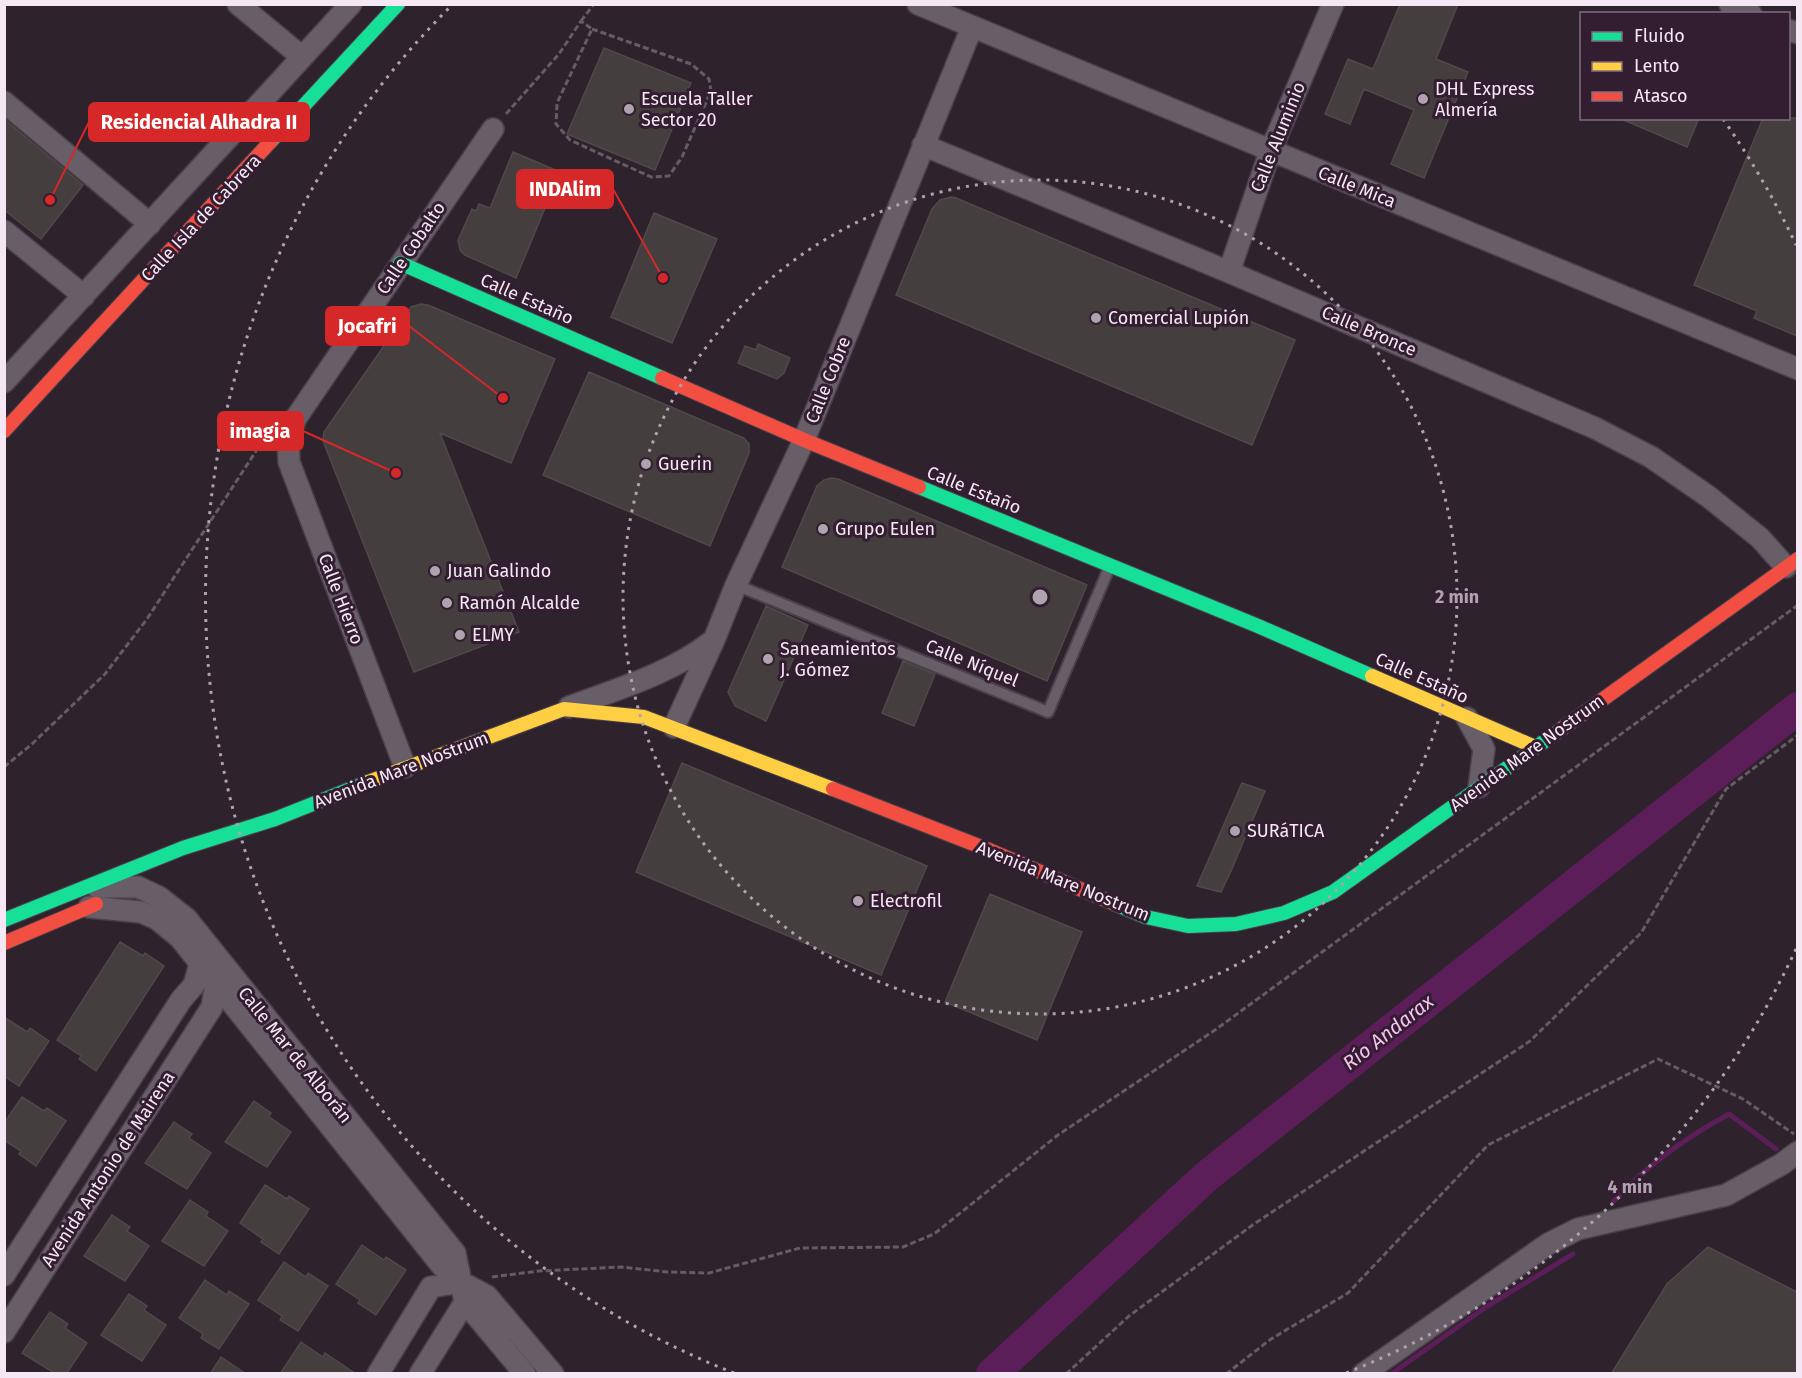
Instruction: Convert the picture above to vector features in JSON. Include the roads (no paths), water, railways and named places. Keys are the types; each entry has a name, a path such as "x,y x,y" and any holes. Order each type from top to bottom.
{"street":[{"path":"238,4 302,57"},
{"name":"Calle Isla de Cabrera","path":"4,431 398,4"},
{"name":"Calle Mica","path":"918,4 1797,369"},
{"name":"Calle Aluminio","path":"1229,272 1270,152 1333,4"},
{"path":"1731,5 1747,12"},
{"name":"Calle Isla de Cabrera","path":"4,382 348,6"},
{"name":"Calle Cobre","path":"674,727 714,640 736,585 804,440 972,27"},
{"path":"4,102 150,224"},
{"name":"Calle Cobalto","path":"283,425 296,418 493,129"},
{"name":"Calle Bronce","path":"923,145 1595,428 1641,452 1718,504 1792,563"},
{"path":"4,231 84,296"},
{"name":"Calle Estaño","path":"400,263 804,440 1258,626 1535,747"},
{"name":"Calle Hierro","path":"283,425 288,439 289,462 405,767"},
{"name":"Avenida Mare Nostrum","path":"564,709 644,717 674,727 989,850 1146,917 1188,926 1236,924 1284,913 1333,892 1792,563"},
{"name":"Avenida Mare Nostrum","path":"4,943 183,848 275,819 405,767 639,681 694,656 714,640"},
{"path":"1467,718 1484,750 1479,787"},
{"name":"Avenida Mare Nostrum","path":"191,861 239,831"},
{"name":"Calle Mar de Alborán","path":"88,897 143,884 188,919 223,978 234,1005 463,1292 525,1374"},
{"name":"Avenida Mare Nostrum","path":"4,920 88,897"},
{"name":"Calle Mar de Alborán","path":"88,897 141,912 157,919 180,938 200,964 223,978 455,1253 463,1292"},
{"name":"Avenida Antonio de Mairena","path":"4,1275 181,1000 194,985 200,964"},
{"path":"194,985 223,978"},
{"name":"Avenida Antonio de Mairena","path":"4,1332 212,1007 223,978"},
{"path":"212,1007 234,1005"},
{"path":"1363,1374 1548,1244 1578,1229 1726,1195 1793,1152"},
{"path":"378,1374 431,1287 487,1296 554,1374"},
{"path":"420,1374 463,1292"}],"lane":[{"name":"Calle Níquel","path":"736,585 1048,712 1110,566"}],"waterway":[{"name":"Río Andarax","path":"992,1374 1207,1176 1798,708"},
{"path":"1614,1201 1668,1153 1729,1114 1776,1149"},
{"path":"1391,1374 1486,1307 1573,1254"}],"place":[{"name":"DHL Express Almería","path":"1423,99"},
{"name":"Escuela Taller Sector 20","path":"629,109"},
{"name":"Residencial Alhadra II","path":"50,200"},
{"name":"INDAlim","path":"663,278"},
{"name":"Comercial Lupión","path":"1096,318"},
{"name":"Jocafri","path":"503,398"},
{"name":"Guerin","path":"646,464"},
{"name":"imagia","path":"396,473"},
{"name":"Grupo Eulen","path":"823,529"},
{"name":"Juan Galindo","path":"435,571"},
{"name":"Ramón Alcalde","path":"447,603"},
{"name":"ELMY","path":"460,635"},
{"name":"Saneamientos J. Gómez","path":"768,659"},
{"name":"SURáTICA","path":"1235,831"},
{"name":"Electrofil","path":"858,901"}]}
